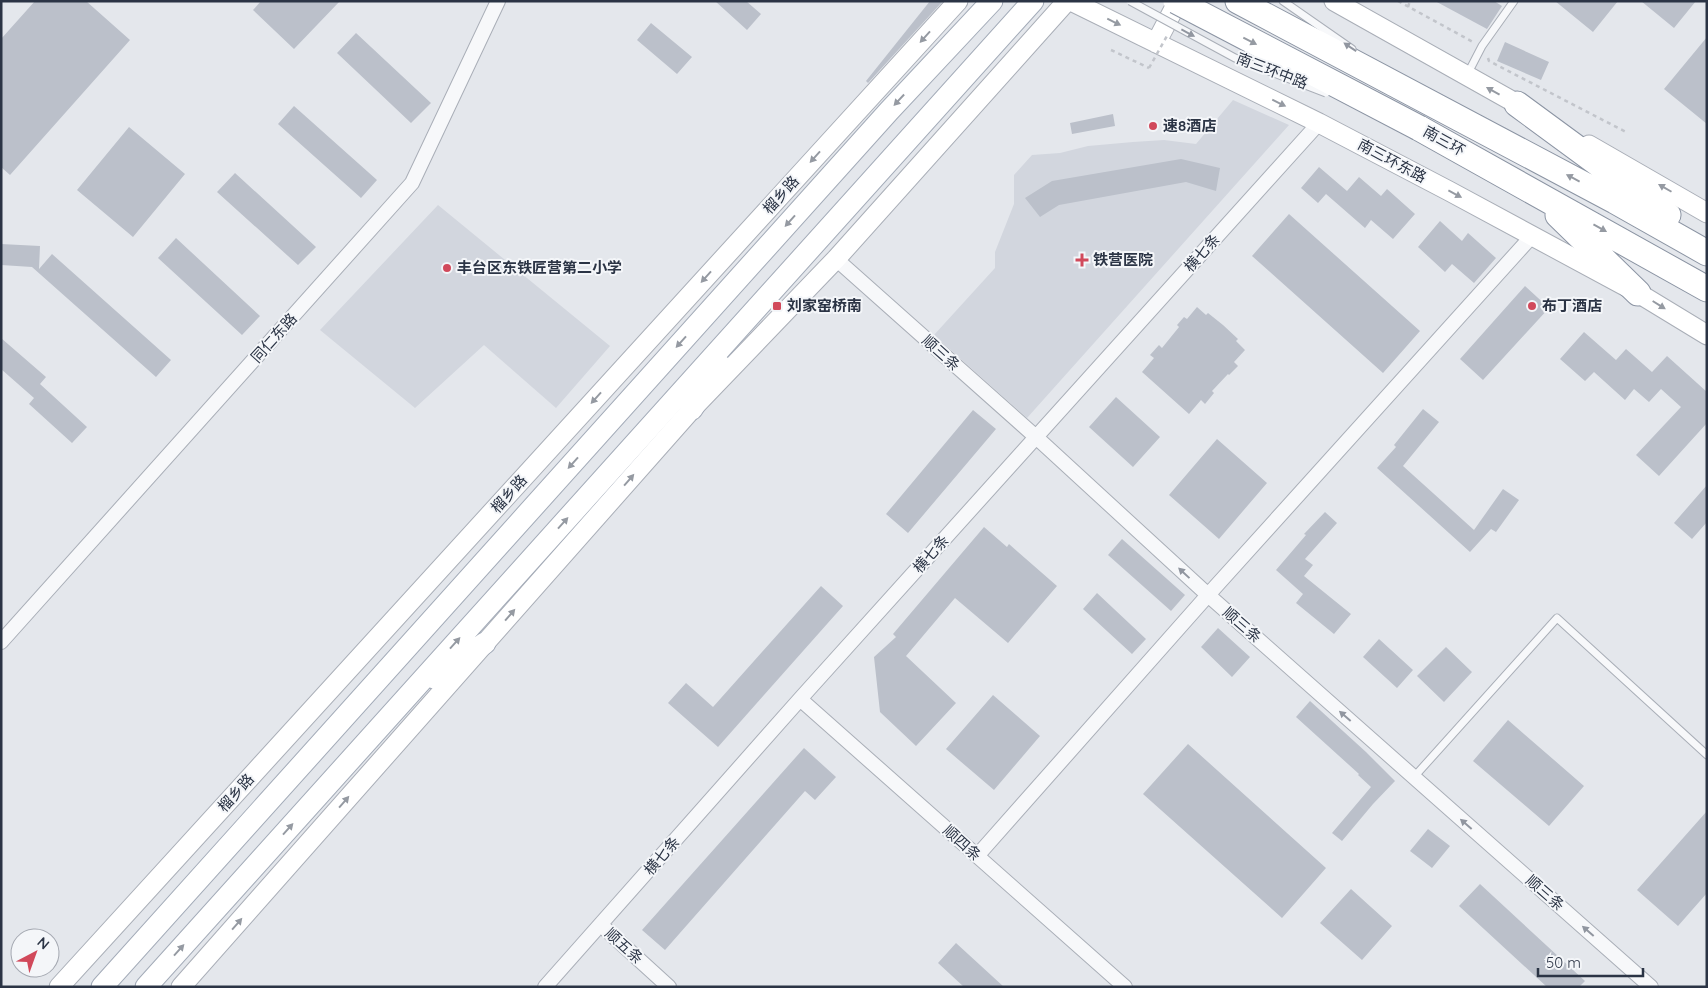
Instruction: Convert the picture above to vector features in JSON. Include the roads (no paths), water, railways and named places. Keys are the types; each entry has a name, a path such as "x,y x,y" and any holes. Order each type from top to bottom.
{"highway":[{"name":"南三环","path":"1177,1 1419,128 1707,288"},
{"name":"南三环","path":"1238,1 1615,201 1707,253"},
{"path":"1517,104 1707,244"},
{"path":"1535,192 1638,292"}],"main road":[{"name":"榴乡路","path":"102,987 889,111 992,1"},
{"path":"146,987 1033,1"},
{"path":"692,409 742,324"},
{"path":"407,697 485,644"}],"street":[{"name":"同仁东路","path":"1,642 412,183 498,1"},
{"name":"榴乡路","path":"59,987 958,1"},
{"path":"181,987 692,409 836,259 1067,1"},
{"name":"南三环东路","path":"1071,1 1319,123 1638,292 1707,335"},
{"path":"1156,42 1177,1"},
{"path":"1334,1 1707,213"},
{"name":"横七条","path":"545,987 800,699 1319,123"},
{"path":"977,856 1208,595 1532,236"},
{"name":"顺三条","path":"836,259 1036,437 1208,595 1651,987"},
{"name":"顺四条","path":"800,699 1125,987"},
{"name":"顺五条","path":"601,925 669,987"}],"lane":[{"name":"南三环中路","path":"1130,1 1235,58 1336,96"},
{"path":"1283,1 1362,55"},
{"path":"1466,76 1482,46 1514,1"},
{"path":"1378,66 1433,104"},
{"path":"1355,103 1419,128"},
{"path":"1414,777 1557,618 1707,755"}],"place":[{"name":"速8酒店","path":"1153,126"},
{"name":"铁营医院","path":"1082,260"},
{"name":"丰台区东铁匠营第二小学","path":"447,268"},
{"name":"刘家窑桥南","path":"777,306"},
{"name":"布丁酒店","path":"1532,306"}]}
